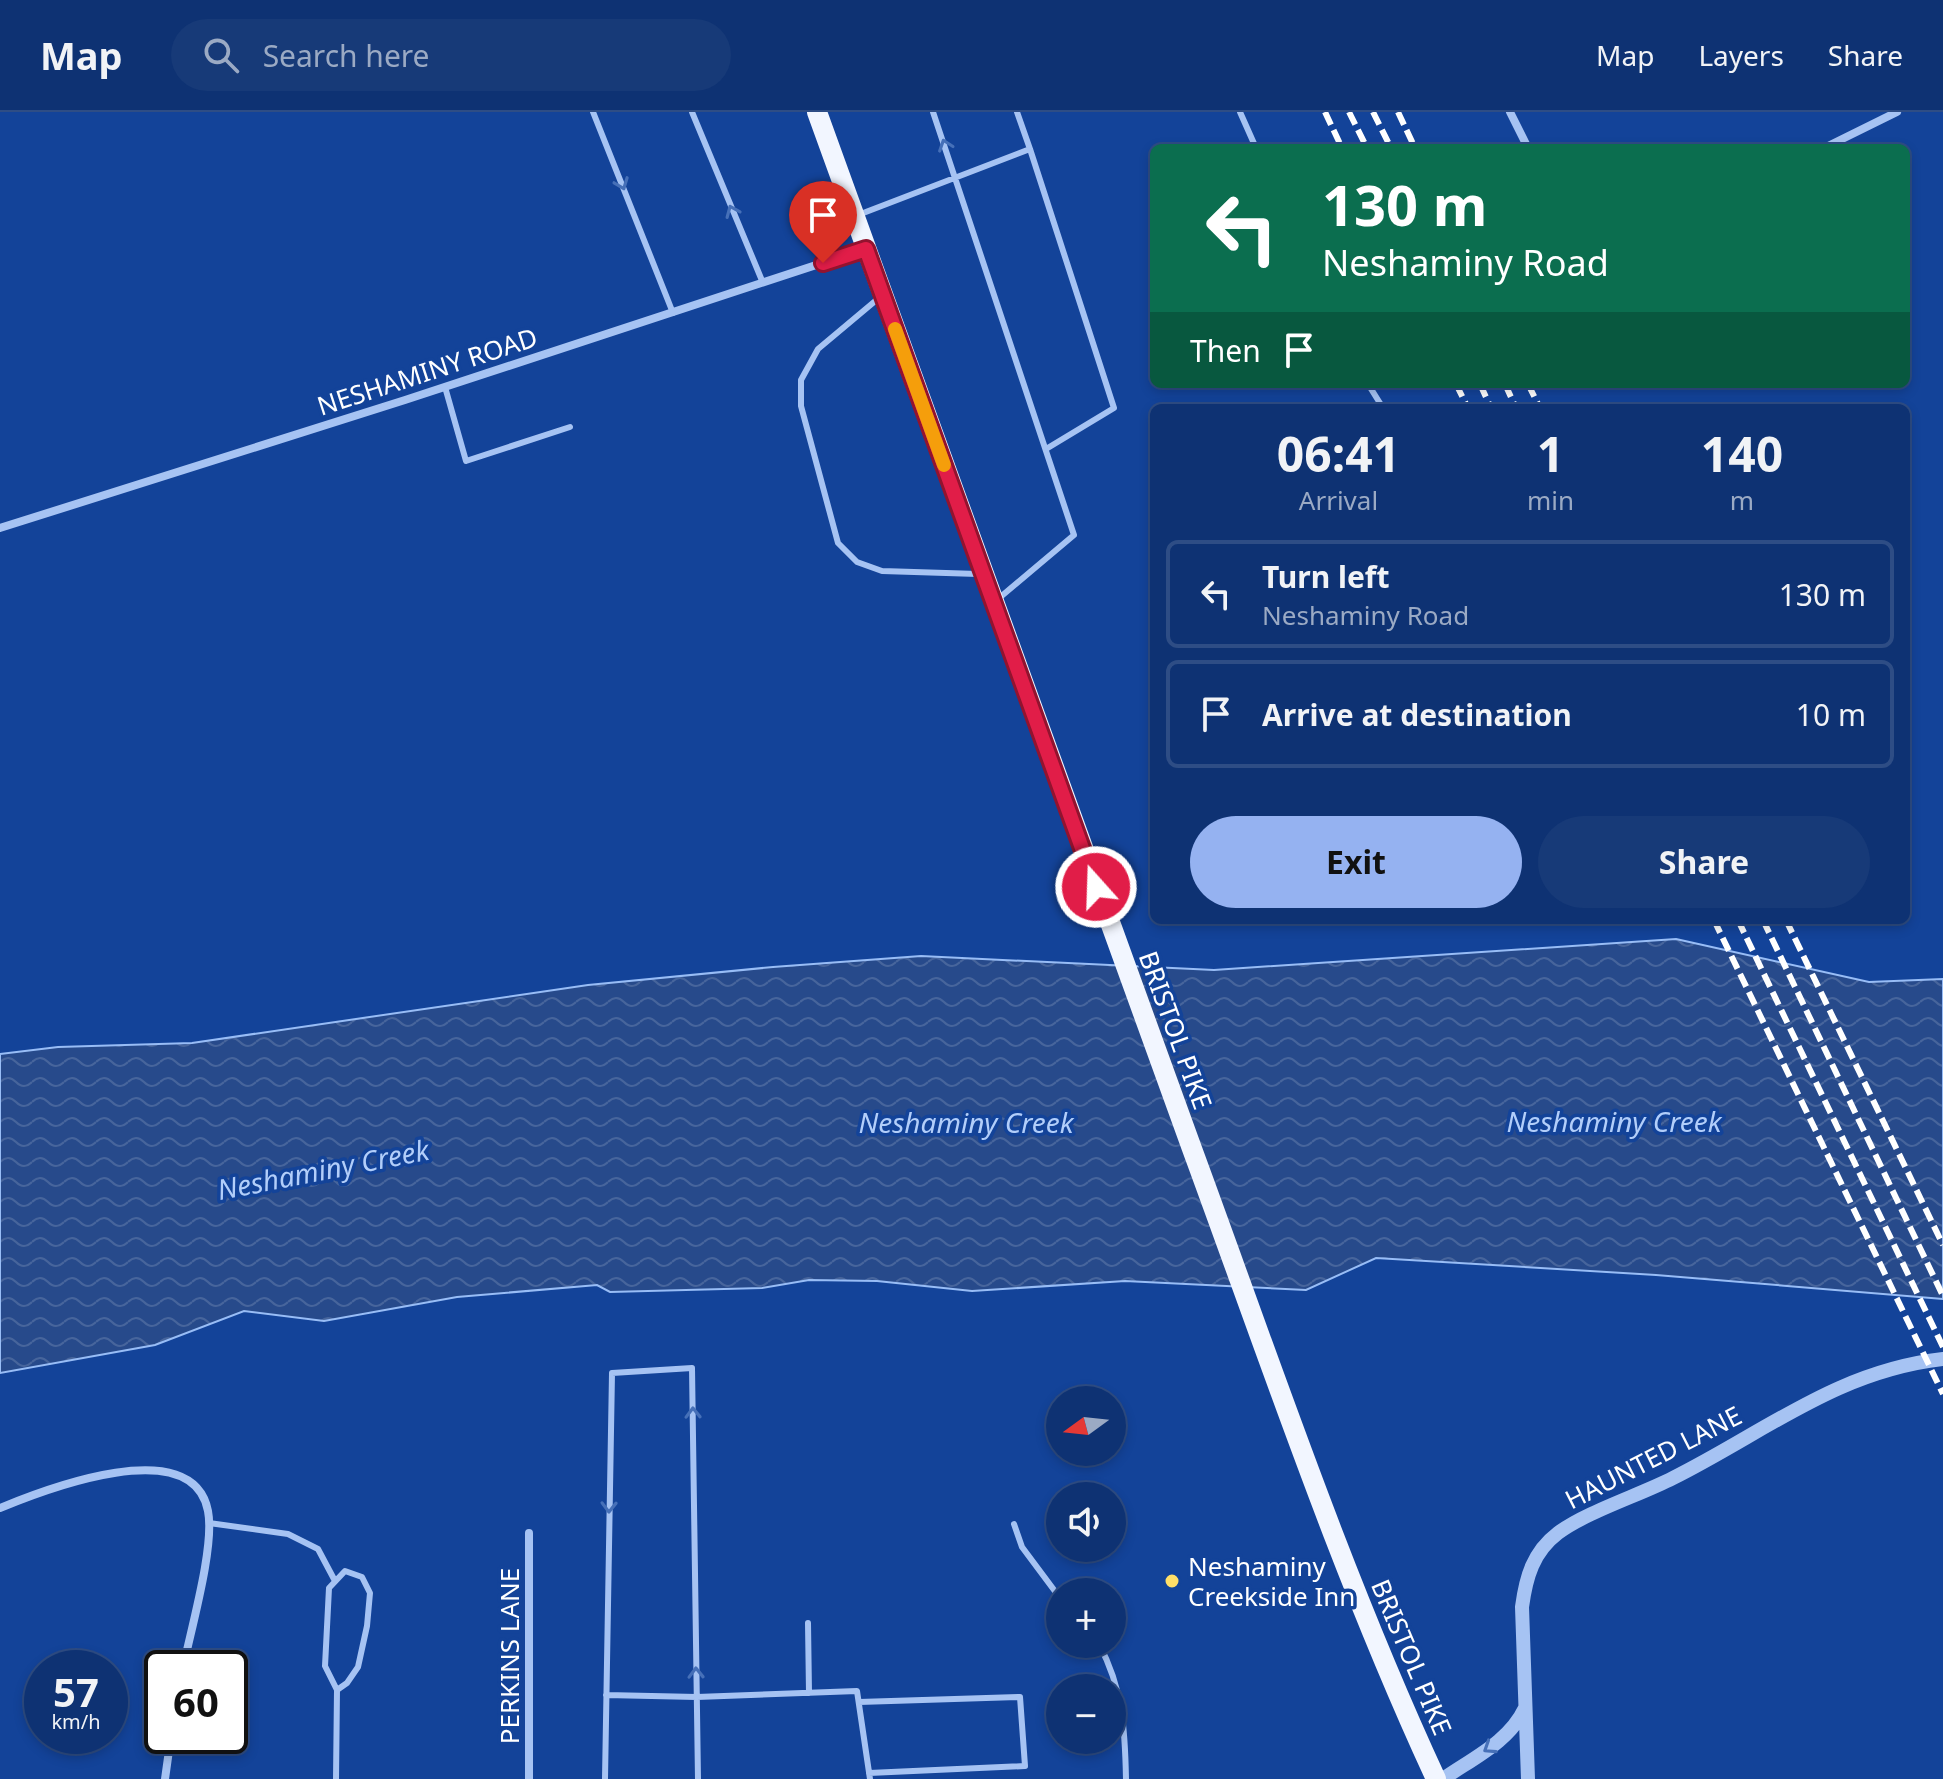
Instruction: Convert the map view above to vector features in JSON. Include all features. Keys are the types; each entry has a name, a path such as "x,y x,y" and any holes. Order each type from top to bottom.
{"main road":[{"name":"BRISTOL PIKE","path":"817,112 1272,1366 1376,1642 1436,1779"}],"street":[{"path":"1510,112 1526,144"},
{"path":"1832,144 1897,112"},
{"name":"NESHAMINY ROAD","path":"0,528 866,249"},
{"name":"HAUNTED LANE","path":"1528,1779 1522,1639 1525,1583 1531,1564 1543,1547 1558,1533 1681,1474 1828,1392 1889,1368 1943,1359"},
{"path":"0,1508 86,1479 126,1472 163,1470 182,1475 197,1485 206,1503 209,1536 187,1650"},
{"name":"PERKINS LANE","path":"529,1533 529,1779"},
{"path":"1443,1779 1503,1739 1512,1731 1525,1707"},
{"path":"165,1779 168,1754"}],"lane":[{"path":"593,112 673,313"},
{"path":"692,112 763,283"},
{"path":"933,112 1074,535 994,603"},
{"path":"1017,112 1114,408 1046,449"},
{"path":"1240,112 1254,144"},
{"path":"854,217 1030,149"},
{"path":"883,295 818,349 801,380 801,406 838,543 857,562 882,571 983,574"},
{"path":"445,387 466,461 570,427"},
{"path":"605,1779 612,1373 692,1368 698,1779"},
{"path":"209,1523 288,1534 318,1549 335,1581"},
{"path":"1014,1524 1022,1547 1046,1579"},
{"path":"336,1779 337,1690 325,1666 329,1588 345,1571 362,1577 370,1593 358,1667 347,1683 337,1690"},
{"path":"808,1623 809,1693"},
{"path":"1106,1658 1123,1706 1126,1779"},
{"path":"606,1695 697,1697 857,1691 870,1776 1025,1766 1020,1697 859,1702"}],"water":[{"name":"Neshaminy Creek","path":"1676,939 1869,982 1943,979 1943,1299 1656,1275 1376,1258 1306,1290 1125,1281 972,1291 877,1281 809,1280 762,1288 610,1292 597,1285 457,1297 324,1321 244,1311 155,1345 0,1373 0,1054 58,1047 192,1043 588,985 921,956 1214,970"}],"railway":[{"path":"1325,112 1340,144"},
{"path":"1349,112 1365,144"},
{"path":"1373,112 1389,144"},
{"path":"1398,112 1413,144"},
{"path":"1458,388 1466,404"},
{"path":"1482,388 1489,404"},
{"path":"1507,388 1514,404"},
{"path":"1530,388 1538,404"},
{"path":"1716,924 1943,1394"},
{"path":"1740,924 1943,1347"},
{"path":"1765,924 1943,1296"},
{"path":"1788,924 1943,1245"}],"slow traffic":[{"path":"895,329 944,465"}],"place":[{"name":"Neshaminy Creekside Inn","path":"1172,1581"}],"route":[{"path":"823,263 866,249 1096,887"}]}
